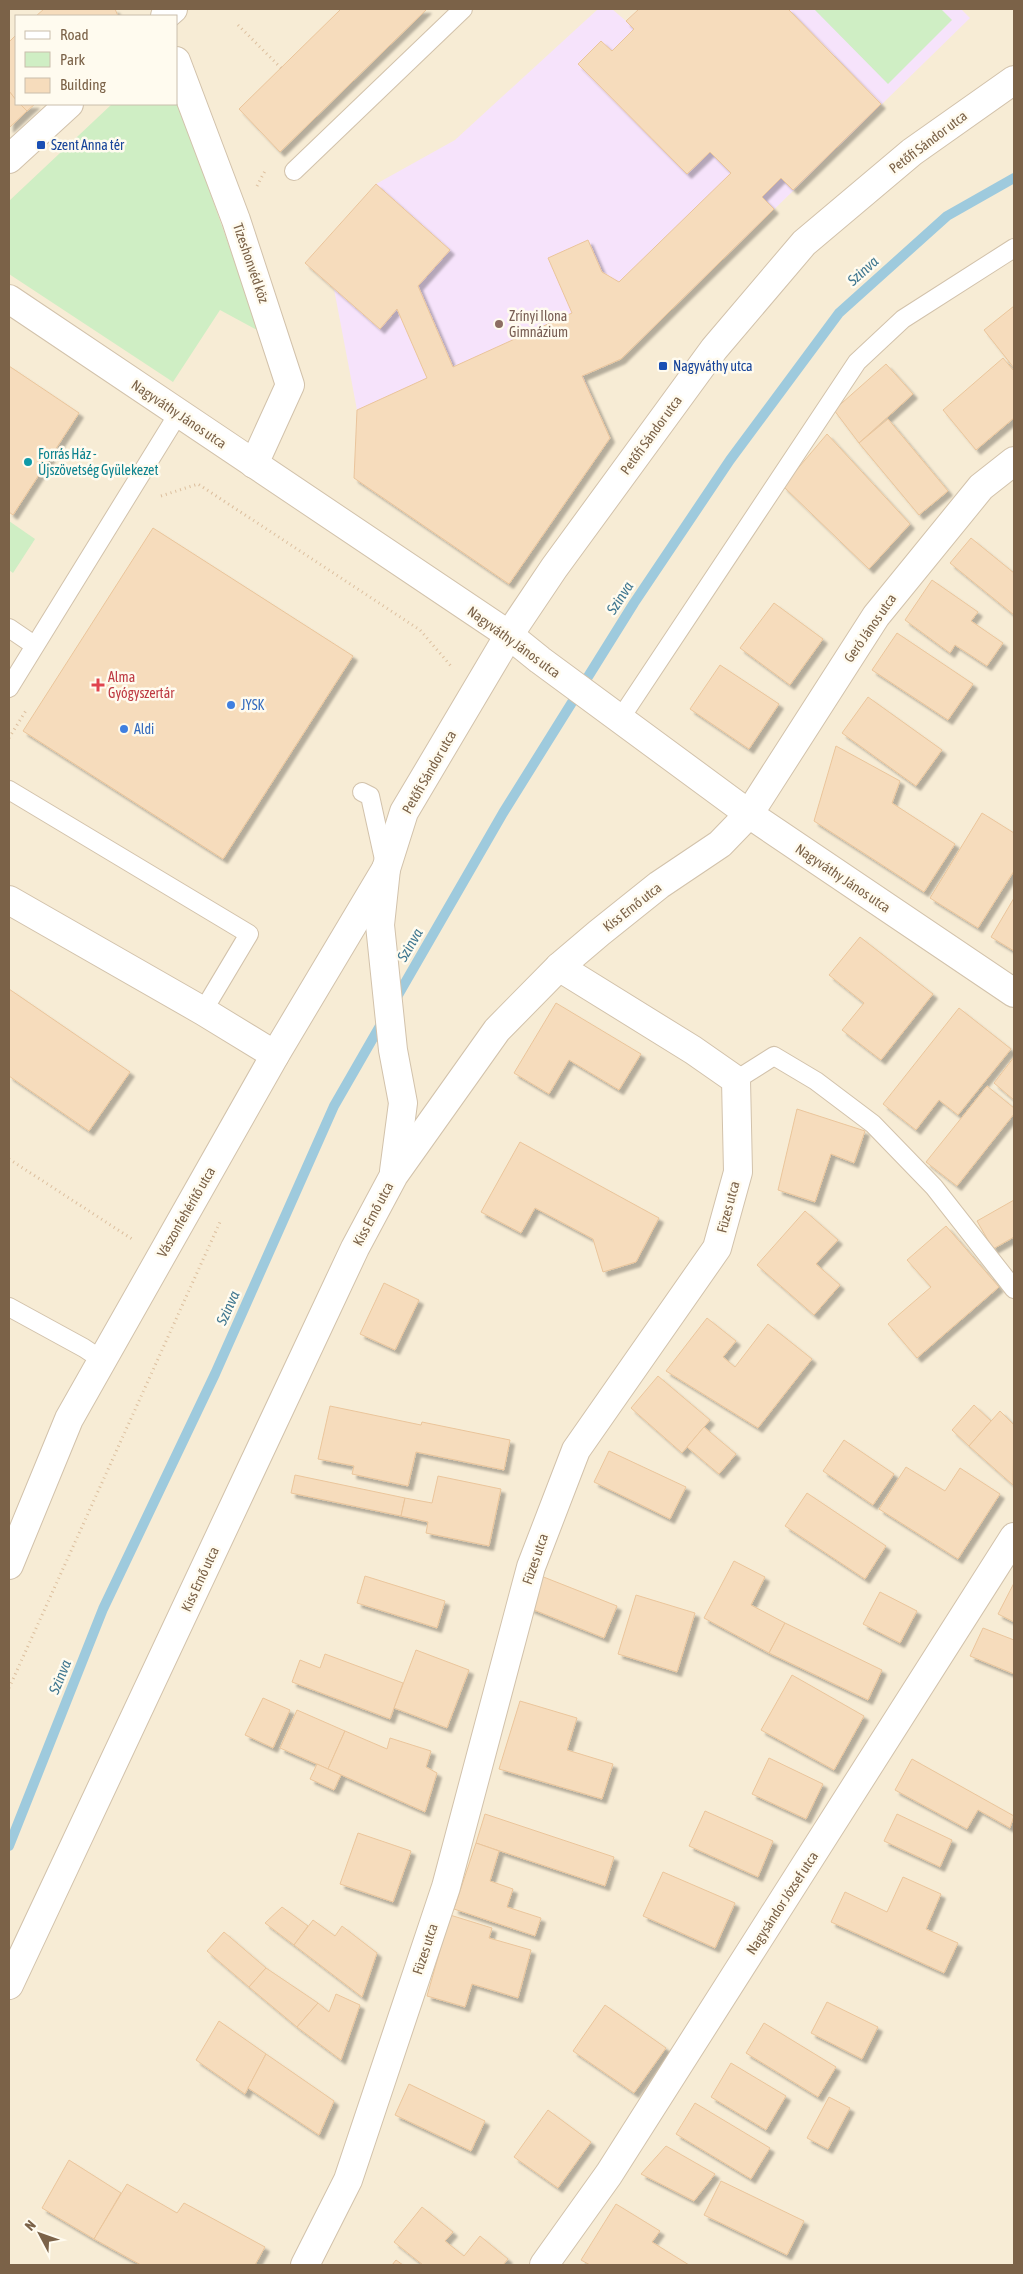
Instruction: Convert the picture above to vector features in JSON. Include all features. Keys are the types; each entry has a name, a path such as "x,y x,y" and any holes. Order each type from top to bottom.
{"street":[{"name":"Tizeshonvéd köz","path":"178,66 236,220 290,385 254,464"},
{"name":"Petőfi Sándor utca","path":"386,870 404,812 509,635 560,560 714,349 804,243 912,152 1014,80"},
{"path":"9,159 68,105"},
{"name":"Nagyváthy János utca","path":"9,299 509,635 611,713 749,814 1014,993"},
{"name":"Geró János utca","path":"749,814 876,616 981,487 1014,462"},
{"name":"Kiss Ernő utca","path":"9,1985 355,1248 394,1175 497,1030 559,967 659,885 720,844 749,814"},
{"name":"Kiss Ernő utca","path":"386,870 380,925 393,1050 403,1104 394,1175"},
{"name":"Vászonfehérítő utca","path":"9,1565 69,1419 275,1055 386,870"},
{"path":"9,900 203,1011 275,1055"},
{"path":"559,967 694,1050 736,1080"},
{"name":"Füzes utca","path":"305,2265 348,2180 442,1897 531,1568 576,1450 717,1248 738,1172 736,1080"},
{"name":"Nagysándor József utca","path":"544,2265 609,2174 1014,1538"}],"lane":[{"path":"294,171 463,9"},
{"path":"611,713 857,362 903,319 1014,248"},
{"path":"9,688 178,414"},
{"path":"9,628 34,645"},
{"path":"9,790 249,934 203,1011"},
{"path":"362,792 370,796 386,870"},
{"path":"736,1080 774,1056 823,1086 873,1124 934,1188 1014,1289"},
{"path":"9,1307 84,1348 102,1360"}],"path":[{"path":"238,24 281,68"},
{"path":"156,504 161,496 198,484 420,630 451,666"},
{"path":"9,738 28,708"},
{"path":"9,1159 132,1239"},
{"path":"9,1688 220,1221"}],"shaded area":[{"path":"9,9 1014,9 1014,2265 9,2265"},
{"name":"Zrínyi Ilona Gimnázium","path":"598,9 612,9 626,21 639,9 961,9 970,18 621,359 583,376 610,438 509,584 354,478 357,410 334,289 305,263 376,184 455,140"}],"green space":[{"path":"814,9 941,9 952,20 888,84"},
{"path":"178,102 259,331 220,310 173,382 9,274 9,201 111,105 178,105"},
{"path":"9,521 35,539 13,573 9,570"}],"building":[{"path":"44,9 115,9 118,15 37,15"},
{"path":"341,9 427,9 280,152 239,109"},
{"path":"639,9 788,9 881,104 793,190 781,178 762,197 774,209 621,359 582,376 610,438 509,584 354,478 357,410 427,378 397,309 380,329 305,263 376,184 450,250 418,286 453,367 572,313 548,258 588,240 602,272 619,282 731,173 710,152 687,174 578,64 601,41 612,51 634,29 626,21"},
{"path":"15,36 15,99 9,91 9,42"},
{"path":"9,91 15,99 15,105 21,105 27,111 9,128"},
{"path":"21,105 34,105 27,111"},
{"path":"1014,306 1014,368 984,330"},
{"path":"1003,358 1014,371 1014,418 976,450 943,410"},
{"path":"886,364 913,394 859,443 834,410"},
{"name":"Forrás Ház - Újszövetség Gyülekezet","path":"9,366 79,413 13,515 9,512"},
{"path":"888,419 948,491 919,515 859,443"},
{"path":"827,434 910,524 869,569 783,486"},
{"path":"153,528 353,656 223,859 23,731"},
{"path":"971,538 1014,573 1014,615 950,563"},
{"path":"932,580 978,612 971,621 1003,643 987,666 955,645 950,653 905,620"},
{"path":"774,603 823,639 790,685 740,648"},
{"path":"897,633 973,684 948,720 872,670"},
{"path":"720,665 779,704 749,749 690,709"},
{"path":"868,697 942,750 916,786 842,733"},
{"path":"836,746 900,781 892,803 955,844 924,892 814,821"},
{"path":"982,813 1014,833 1014,871 978,928 930,898"},
{"path":"1014,898 1014,951 991,937"},
{"path":"860,937 933,994 881,1060 842,1030 864,1003 829,975"},
{"path":"9,989 130,1072 89,1131 9,1076"},
{"path":"556,1003 641,1054 619,1090 569,1060 549,1094 514,1073"},
{"path":"959,1008 1011,1049 958,1115 939,1100 916,1130 883,1104"},
{"path":"1014,1057 1014,1100 994,1083"},
{"path":"987,1086 1014,1108 1014,1114 957,1186 926,1162"},
{"path":"797,1109 865,1131 854,1163 831,1154 815,1202 778,1190"},
{"path":"520,1142 659,1218 636,1262 603,1272 593,1239 535,1208 521,1233 481,1212"},
{"path":"1014,1200 1014,1237 993,1249 977,1221"},
{"path":"805,1211 838,1240 816,1264 840,1285 814,1315 757,1265"},
{"path":"946,1226 999,1287 917,1358 888,1324 931,1287 907,1260"},
{"path":"384,1283 419,1300 395,1350 360,1334"},
{"path":"707,1318 736,1341 723,1357 735,1367 768,1324 812,1359 758,1428 666,1371"},
{"path":"658,1376 710,1420 682,1453 631,1408"},
{"path":"974,1405 991,1421 969,1446 952,1430"},
{"path":"330,1406 421,1425 422,1422 510,1440 504,1470 416,1452 408,1486 352,1474 354,1466 318,1459"},
{"path":"1000,1411 1014,1425 1013,1485 969,1446"},
{"path":"704,1427 736,1454 719,1474 687,1447"},
{"path":"844,1440 894,1474 873,1505 823,1471"},
{"path":"609,1451 686,1487 670,1519 594,1482"},
{"path":"906,1467 945,1491 960,1468 1000,1494 958,1559 879,1509"},
{"path":"295,1475 405,1498 401,1516 291,1493"},
{"path":"438,1476 501,1489 489,1546 426,1533 428,1522 401,1516 405,1498 432,1503"},
{"path":"807,1493 886,1546 865,1579 785,1526"},
{"path":"734,1561 765,1577 751,1605 785,1623 769,1653 704,1618"},
{"path":"365,1576 445,1601 437,1628 357,1603"},
{"path":"541,1576 617,1606 604,1638 529,1608"},
{"path":"1014,1583 1014,1622 998,1614"},
{"path":"880,1592 917,1611 900,1643 863,1624"},
{"path":"636,1595 695,1613 677,1672 618,1654"},
{"path":"785,1623 882,1670 868,1700 769,1653"},
{"path":"983,1628 1014,1640 1014,1674 970,1656"},
{"path":"416,1650 469,1670 447,1728 394,1708"},
{"path":"325,1654 403,1683 390,1719 292,1682 300,1660 320,1668"},
{"path":"792,1675 864,1716 834,1770 761,1730"},
{"path":"263,1698 290,1710 273,1748 245,1735"},
{"path":"520,1701 577,1718 567,1750 613,1764 602,1799 499,1769"},
{"path":"297,1710 345,1731 328,1769 280,1748"},
{"path":"345,1731 387,1749 390,1738 431,1751 426,1767 437,1773 425,1812 328,1769"},
{"path":"769,1758 823,1784 806,1819 752,1794"},
{"path":"912,1759 1014,1816 1010,1828 978,1810 967,1829 895,1790"},
{"path":"317,1764 341,1775 334,1790 310,1779"},
{"path":"705,1811 773,1841 758,1877 689,1846"},
{"path":"485,1814 614,1857 605,1886 476,1843"},
{"path":"897,1814 952,1840 940,1867 884,1841"},
{"path":"358,1833 411,1851 393,1902 340,1884"},
{"path":"476,1843 499,1851 490,1881 513,1889 507,1907 541,1918 535,1936 454,1909"},
{"path":"663,1872 735,1903 715,1948 643,1916"},
{"path":"903,1877 941,1894 926,1929 958,1943 944,1973 831,1922 845,1892 887,1912"},
{"path":"282,1907 308,1926 294,1945 265,1923"},
{"path":"450,1915 492,1928 489,1938 531,1950 518,1998 472,1984 465,2007 427,1996"},
{"path":"313,1920 335,1936 342,1926 377,1953 362,1997 294,1945"},
{"path":"224,1932 266,1968 249,1987 207,1951"},
{"path":"266,1968 318,2003 297,2027 249,1987"},
{"path":"336,1994 360,2005 341,2060 297,2027 318,2003 329,2012"},
{"path":"827,2002 878,2027 862,2059 811,2033"},
{"path":"605,2005 666,2048 634,2093 573,2051"},
{"path":"219,2021 266,2054 245,2094 196,2060"},
{"path":"764,2023 836,2067 818,2097 746,2053"},
{"path":"266,2054 334,2101 319,2135 248,2088"},
{"path":"731,2063 786,2096 766,2130 711,2097"},
{"path":"409,2084 485,2121 471,2151 395,2115"},
{"path":"829,2097 850,2108 828,2149 807,2138"},
{"path":"695,2103 770,2148 751,2179 676,2134"},
{"path":"548,2110 591,2142 558,2188 514,2157"},
{"path":"666,2146 715,2174 694,2201 641,2174"},
{"path":"69,2160 121,2193 94,2239 42,2208"},
{"path":"721,2181 804,2221 787,2255 704,2215"},
{"path":"127,2184 177,2213 184,2203 265,2247 255,2265 141,2265 94,2239"},
{"path":"616,2204 660,2231 652,2242 689,2265 590,2265 581,2260"},
{"path":"422,2207 453,2232 445,2241 464,2256 480,2236 508,2259 503,2265 423,2265 394,2242"},
{"path":"396,2260 403,2265 392,2265"}],"waterway":[{"name":"Szinva","path":"394,1002 503,813 634,603 730,460 839,313 947,216 1014,178"},
{"name":"Szinva","path":"9,1846 103,1609 215,1374 334,1106 384,1019"}],"place":[{"name":"Szent Anna tér","path":"41,145"},
{"name":"Zrínyi Ilona Gimnázium","path":"499,324"},
{"name":"Nagyváthy utca","path":"663,366"},
{"name":"Forrás Ház - Újszövetség Gyülekezet","path":"28,462"},
{"name":"Alma Gyógyszertár","path":"98,685"},
{"name":"JYSK","path":"231,705"},
{"name":"Aldi","path":"124,729"}]}
